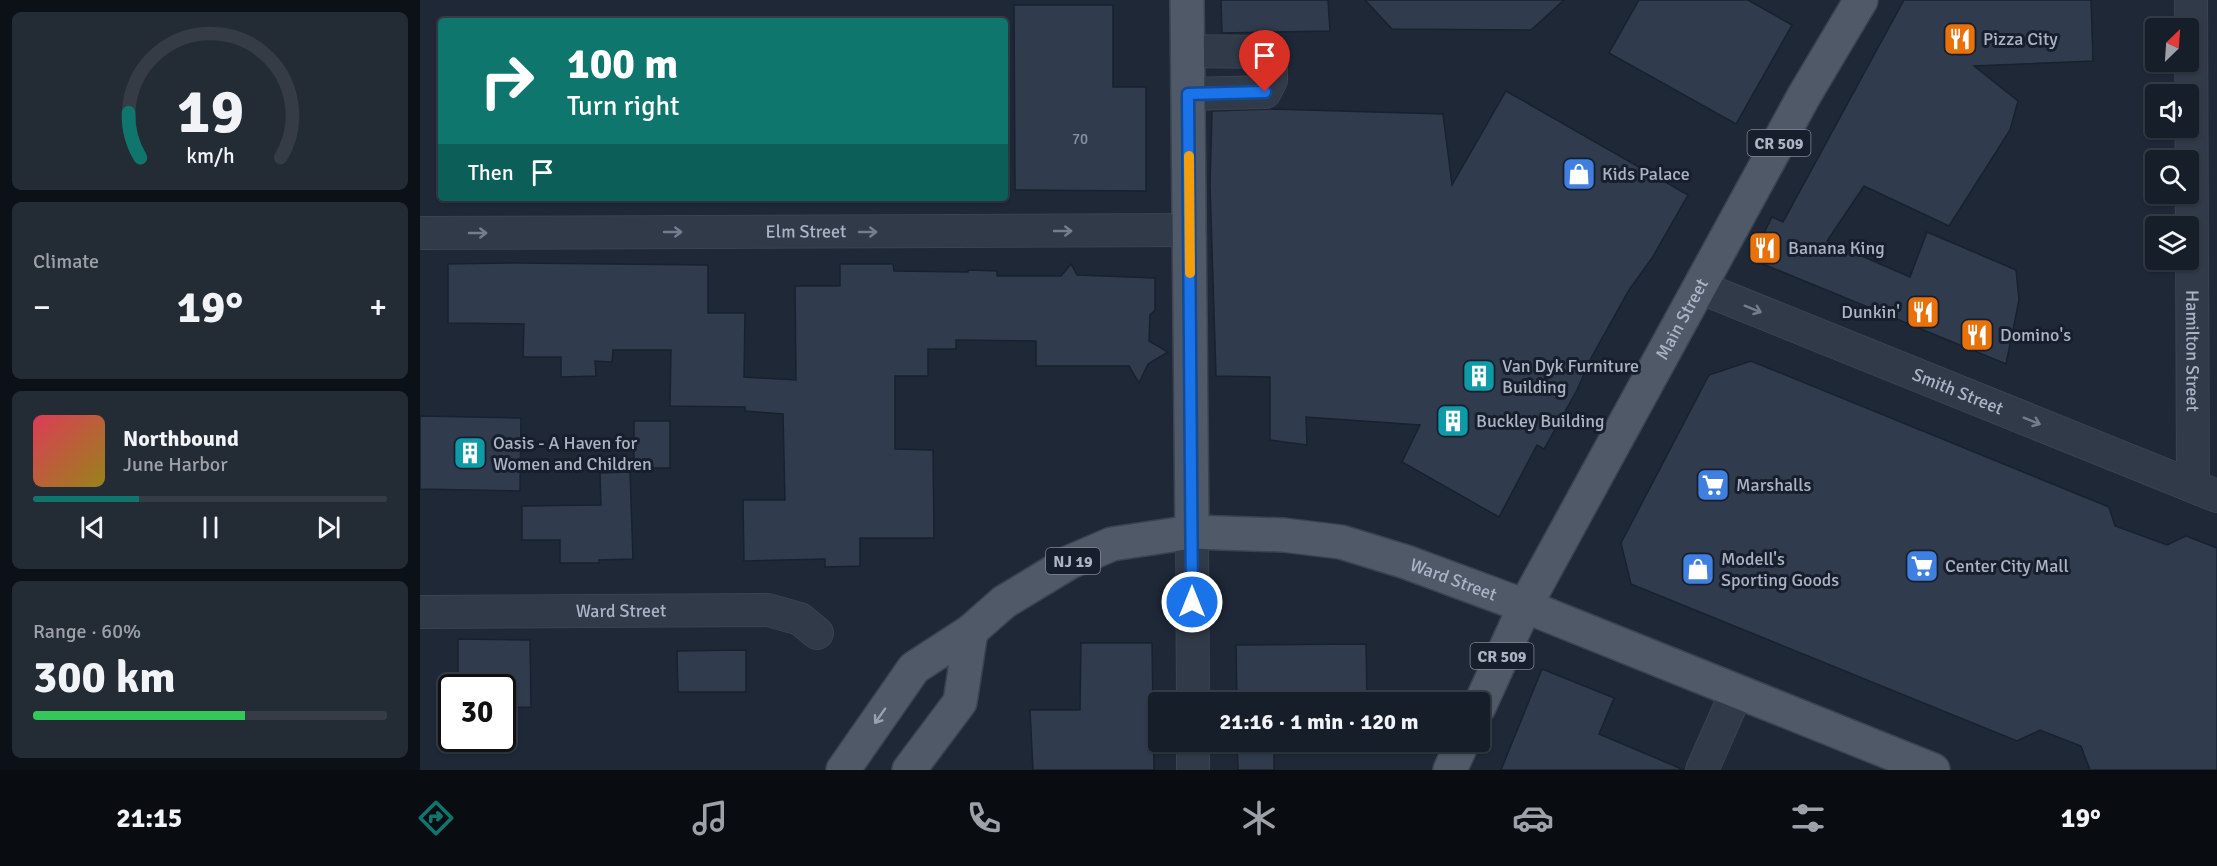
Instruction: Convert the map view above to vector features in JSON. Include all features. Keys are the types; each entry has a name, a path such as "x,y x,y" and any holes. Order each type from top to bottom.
{"main road":[{"path":"1187,0 1192,532"},
{"name":"Main Street","path":"1486,692 1525,606 1805,94 1861,0"},
{"name":"Ward Street","path":"971,631 1004,602 1070,562 1112,544 1192,532 1283,535 1341,542 1406,562 1525,606 1933,770"},
{"path":"909,770 960,702 971,631"},
{"name":"NJ 19","path":"843,770 914,668 971,631"},
{"path":"1450,770 1458,752"}],"street":[{"name":"Hamilton Street","path":"2191,0 2205,491"},
{"path":"1188,51 1263,52 1271,59 1272,80 1265,92 1188,94"},
{"name":"Elm Street","path":"420,233 1190,230"},
{"name":"Smith Street","path":"1699,287 2205,491"},
{"path":"1192,532 1193,692"},
{"name":"Ward Street","path":"420,612 768,610 800,620 817,633"},
{"path":"1702,770 1737,692"},
{"path":"1193,752 1193,770"}],"building":[{"path":"1221,0 1328,0 1330,31 1222,33"},
{"path":"1365,0 1564,0 1531,30 1392,29"},
{"path":"1639,0 1748,0 1792,25 1736,124 1609,53"},
{"path":"1904,0 2091,0 2093,61 1974,66 2018,101 2010,130 1949,226 1864,186 1827,241 1910,277 1927,232 2016,270 2019,300 2006,364 1751,259 1772,217 1783,222"},
{"path":"1014,5 1113,5 1113,87 1146,87 1146,191 1015,190"},
{"path":"1506,91 1688,195 1652,258 1629,290 1544,449 1537,445 1499,517 1402,462 1420,425 1306,417 1307,445 1270,440 1270,377 1216,376 1210,185 1212,111 1270,109 1443,114 1452,185"},
{"path":"448,264 708,265 708,313 745,313 744,377 796,380 795,286 840,286 840,264 893,264 894,271 968,272 968,270 997,271 997,276 1061,276 1071,264 1077,275 1155,278 1155,310 1150,315 1149,341 1168,352 1148,364 1139,383 1129,366 1036,366 1036,341 956,340 956,349 928,349 928,376 895,376 895,449 933,450 934,538 860,538 860,566 825,567 825,559 744,561 743,500 785,500 783,414 745,411 745,407 670,406 671,350 613,350 612,362 595,361 596,376 561,377 561,357 523,357 524,324 448,323"},
{"name":"Center City Mall","path":"1751,361 2109,507 2115,526 2167,545 2186,536 2217,548 2217,770 2090,770 2081,746 2040,730 2017,741 1631,584 1621,543 1709,375"},
{"name":"Oasis - A Haven for Women and Children","path":"420,416 521,418 520,491 420,489"},
{"path":"634,421 670,421 670,468 634,468"},
{"path":"630,472 633,559 599,560 599,563 560,563 560,540 522,540 522,506 601,505 600,473"},
{"path":"458,639 530,640 531,707 516,708 516,674 458,674"},
{"path":"1081,643 1152,643 1153,692 1148,692 1148,752 1154,752 1154,770 1033,770 1030,710 1080,710"},
{"path":"1366,644 1367,692 1237,692 1236,645"},
{"path":"746,650 746,692 678,692 677,651"},
{"path":"1542,669 1614,698 1599,734 1684,770 1501,770"},
{"path":"1237,752 1274,752 1274,770 1238,770"}],"slow traffic":[{"path":"1189,156 1190,273"}],"place":[{"name":"Pizza City","path":"1960,39"},
{"name":"Kids Palace","path":"1579,174"},
{"name":"Banana King","path":"1765,248"},
{"name":"Dunkin'","path":"1923,312"},
{"name":"Domino's","path":"1977,335"},
{"name":"Van Dyk Furniture Building","path":"1479,376"},
{"name":"Buckley Building","path":"1453,421"},
{"name":"Oasis - A Haven for Women and Children","path":"470,453"},
{"name":"Marshalls","path":"1713,485"},
{"name":"Center City Mall","path":"1922,566"},
{"name":"Modell's Sporting Goods","path":"1698,569"}],"route":[{"path":"1192,602 1188,94 1265,92"}]}
